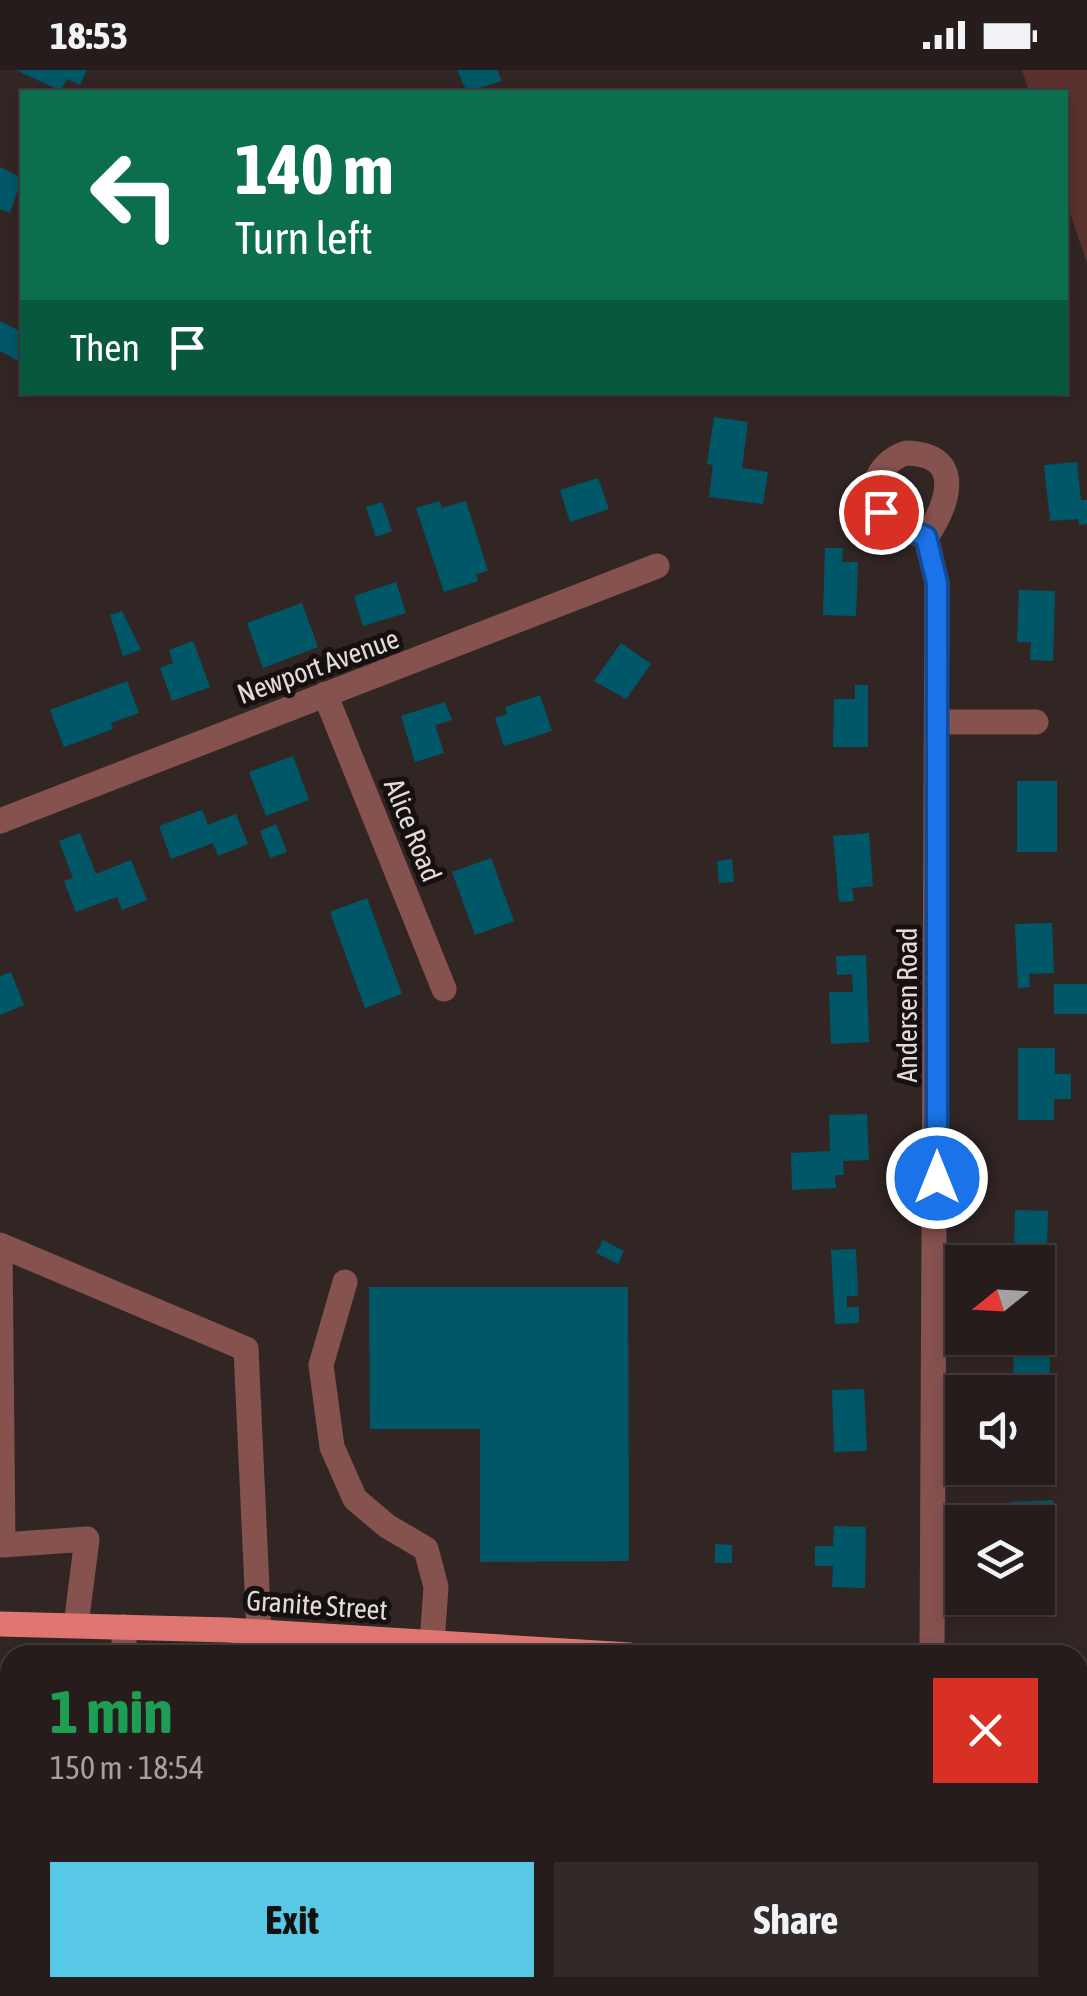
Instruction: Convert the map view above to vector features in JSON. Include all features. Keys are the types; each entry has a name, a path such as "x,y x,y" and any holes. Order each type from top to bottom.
{"main road":[{"name":"Granite Street","path":"0,1624 259,1632 465,1645"}],"street":[{"name":"Andersen Road","path":"926,537 937,583 938,722 932,1645"},
{"name":"Newport Avenue","path":"0,821 657,566"},
{"name":"Alice Road","path":"326,694 444,989"},
{"path":"938,722 1036,722"},
{"path":"76,1626 86,1539 2,1545 0,1245 246,1350 259,1632"},
{"path":"345,1282 321,1365 332,1446 355,1499 386,1526 426,1549 436,1587 432,1643"},
{"path":"124,1627 124,1645"}],"shaded area":[{"path":"1022,70 1087,70 1087,263 1068,207 1068,90 1028,90"}],"building":[{"path":"16,70 87,70 80,85 67,79 59,90"},
{"path":"457,70 497,70 502,81 473,90 466,90"},
{"path":"0,167 20,177 20,184 10,213 0,209"},
{"path":"0,321 20,331 20,362 0,351"},
{"path":"714,417 748,422 742,468 768,472 763,504 709,497 713,465 707,464"},
{"path":"1077,462 1081,500 1087,500 1087,524 1079,525 1078,519 1050,521 1044,465"},
{"path":"598,478 609,509 570,522 560,490"},
{"path":"439,501 442,508 466,501 488,571 476,574 478,581 444,592 416,508"},
{"path":"382,502 392,531 376,537 366,507"},
{"path":"825,548 843,548 842,562 858,562 856,616 823,615"},
{"path":"396,582 406,613 363,626 354,596"},
{"path":"1019,590 1055,591 1053,661 1030,660 1031,642 1017,642"},
{"path":"302,603 318,647 263,668 247,623"},
{"path":"122,611 141,650 123,656 110,615"},
{"path":"193,641 210,687 172,701 160,668 173,663 169,650"},
{"path":"621,643 651,664 626,699 594,681"},
{"path":"127,681 139,713 111,723 113,729 64,747 50,710"},
{"path":"855,685 868,685 868,747 833,747 834,699 855,699"},
{"path":"540,695 552,731 504,746 495,718 507,714 505,707"},
{"path":"445,702 452,720 435,725 444,753 415,762 401,716"},
{"path":"293,756 309,800 266,816 249,772"},
{"path":"1017,781 1057,781 1057,852 1017,852"},
{"path":"202,810 208,825 236,814 248,844 218,856 213,843 171,859 159,826"},
{"path":"276,824 287,852 270,858 260,831"},
{"path":"80,833 96,874 131,860 147,900 122,910 117,897 76,912 64,881 73,878 59,841"},
{"path":"869,833 873,886 852,888 854,901 839,902 833,836"},
{"path":"491,858 514,921 475,935 452,872"},
{"path":"732,859 734,882 719,883 717,861"},
{"path":"367,898 402,994 365,1008 330,912"},
{"path":"1052,923 1054,973 1029,974 1030,987 1018,988 1015,924"},
{"path":"866,955 869,1042 831,1044 829,992 853,992 852,974 837,975 836,956"},
{"path":"11,972 24,1005 0,1015 0,976"},
{"path":"1054,984 1087,984 1087,1014 1054,1014"},
{"path":"1018,1048 1055,1048 1055,1074 1071,1074 1071,1099 1054,1099 1054,1120 1018,1120"},
{"path":"867,1114 869,1160 843,1161 844,1175 835,1175 836,1188 792,1190 791,1153 830,1151 829,1115"},
{"path":"1015,1210 1048,1211 1047,1245 1014,1245"},
{"path":"603,1240 624,1251 618,1264 596,1253"},
{"path":"856,1249 858,1296 847,1296 847,1307 859,1307 859,1323 835,1324 831,1250"},
{"path":"369,1287 628,1287 629,1561 480,1562 480,1429 370,1429"},
{"path":"1014,1355 1050,1355 1050,1375 1013,1375"},
{"path":"864,1389 867,1451 834,1452 832,1390"},
{"path":"1053,1500 1053,1505 1010,1505"},
{"path":"834,1526 866,1527 865,1588 832,1587 833,1566 815,1566 815,1546 833,1546"},
{"path":"715,1544 732,1545 732,1563 715,1563"}],"route":[{"path":"881,512 891,522 926,537 936,568 937,1178"}]}
